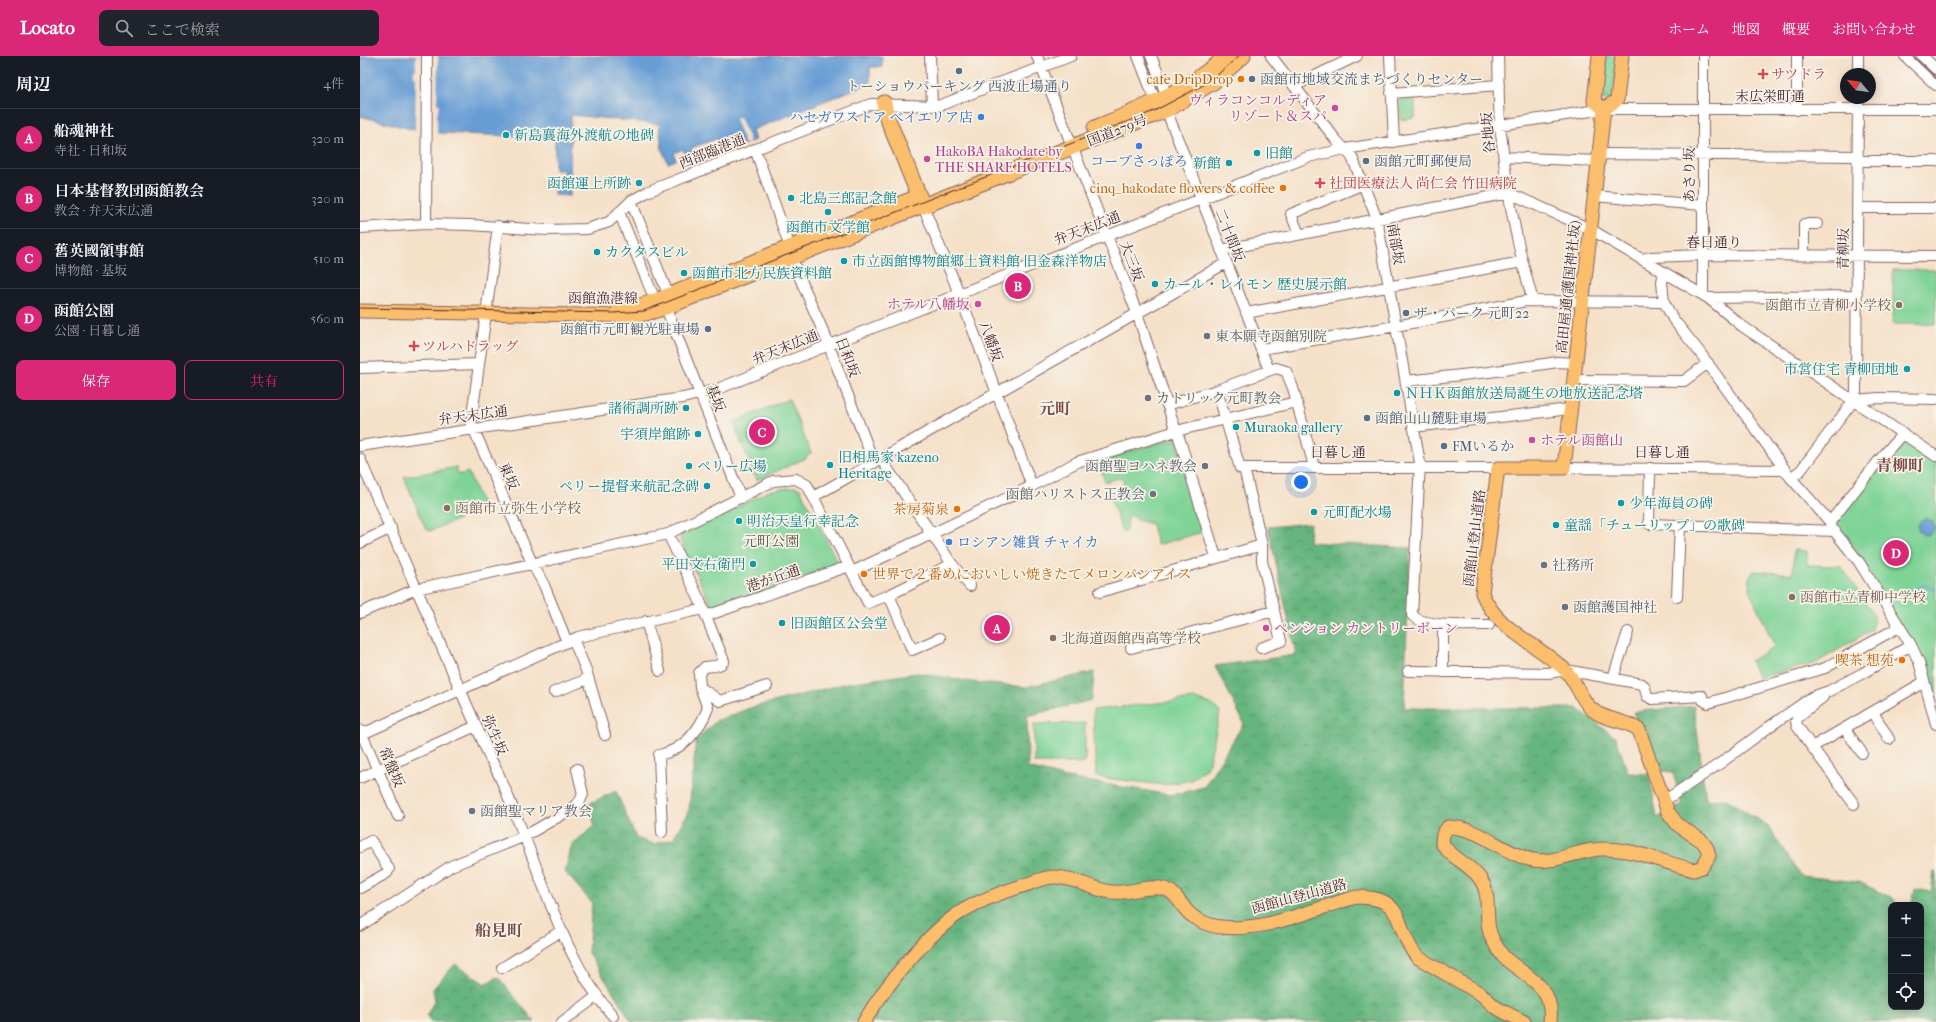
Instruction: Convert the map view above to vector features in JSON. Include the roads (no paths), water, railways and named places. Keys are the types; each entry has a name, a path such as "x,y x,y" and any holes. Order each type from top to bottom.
{"highway":[{"name":"国道279号","path":"1163,103 1227,56"},
{"name":"国道279号","path":"920,201 1071,143 1141,110 1163,103 1213,82 1243,56"},
{"path":"884,103 887,117 920,201"}],"main road":[{"path":"1598,56 1594,101 1604,109 1617,100 1622,56"},
{"name":"高田屋通(護国神社坂)","path":"1564,468 1604,109"},
{"name":"函館漁港線","path":"360,302 633,316 646,314 667,302 792,256 920,201"},
{"name":"函館漁港線","path":"360,311 631,307 655,300 667,302"},
{"name":"日暮し通","path":"1498,468 1564,468"},
{"name":"函館山登山道路","path":"1498,468 1482,593 1485,602 1506,626 1566,670 1587,704 1596,712 1632,724 1639,730 1661,796 1668,812 1678,825 1702,841 1707,848 1709,856 1702,867 1694,870 1618,850 1603,848 1587,850 1552,861 1542,861 1531,859 1460,827 1448,828 1443,834 1442,843 1448,853 1469,866 1483,882 1487,900 1488,925 1493,940 1505,958 1527,973 1545,991 1551,1010 1550,1022"},
{"name":"函館山登山道路","path":"864,1022 890,982 935,934 957,916 986,899 1053,877 1072,879 1096,889 1112,892 1160,888 1171,893 1182,902 1186,910 1197,919 1220,927 1234,928 1266,924 1356,897 1371,897 1384,902 1395,910 1410,948 1417,957 1481,994 1495,1006 1524,1022"}],"street":[{"path":"426,224 427,56"},
{"path":"932,106 930,58 940,56"},
{"name":"大三坂","path":"1037,56 1137,313 1216,557"},
{"name":"西部臨港通","path":"360,228 426,224 498,226 540,230 587,229 609,222 631,201 649,191 871,104 884,103 932,106 945,104 1071,56"},
{"path":"1138,56 1163,103"},
{"path":"1151,56 1163,103"},
{"name":"南部坂","path":"1271,56 1352,157 1377,219 1390,287 1420,468 1412,615 1416,619 1443,625"},
{"path":"1294,86 1357,56"},
{"path":"1390,56 1394,142"},
{"name":"谷地坂","path":"1498,56 1500,124 1509,193 1522,262 1534,301"},
{"name":"あさり坂","path":"1703,56 1702,205 1705,296"},
{"path":"1797,56 1797,110"},
{"path":"1858,56 1858,68"},
{"path":"1905,56 1936,85"},
{"path":"1922,56 1936,69"},
{"path":"1391,93 1499,85"},
{"name":"二十間坂","path":"1163,103 1269,370"},
{"name":"青柳坂","path":"1854,400 1856,390 1858,104"},
{"name":"末広栄町通","path":"1394,142 1500,124 1604,109 1936,109"},
{"name":"弁天末広通","path":"360,446 699,395 1308,157 1345,149 1394,142"},
{"name":"日和坂","path":"755,149 792,256 877,461 932,534 952,564 970,586"},
{"path":"1504,157 1598,158 1703,155 1936,161"},
{"path":"1299,234 1291,214 1364,184"},
{"path":"1221,250 1509,193 1590,229 1705,296 1742,326 1936,456"},
{"path":"1594,196 1702,205"},
{"name":"基坂","path":"631,201 699,395 741,498"},
{"name":"八幡坂","path":"920,201 959,293 1032,486"},
{"path":"1857,208 1936,208"},
{"path":"619,212 655,300"},
{"path":"1804,250 1804,224 1817,224"},
{"name":"東坂","path":"498,226 471,423 532,563 544,585 588,679 606,735"},
{"name":"春日通り","path":"1642,259 1651,257 1703,255 1936,256"},
{"path":"1246,313 1522,262"},
{"path":"813,497 1226,263"},
{"path":"1664,272 1662,282 1664,302 1678,325 1708,363 1788,474 1859,562 1911,645 1917,655 1936,724"},
{"path":"1705,296 1856,296"},
{"path":"1261,349 1534,301 1664,302"},
{"path":"1406,381 1488,372 1558,362 1575,364"},
{"path":"1574,380 1684,381 1708,363"},
{"path":"360,368 478,364"},
{"path":"1167,405 1217,390 1269,370 1276,368 1286,371 1293,388 1314,468"},
{"path":"1217,390 1225,419 1242,468 1262,545 1262,561 1281,641 1261,648"},
{"path":"1788,474 1800,470 1854,400 1878,398 1936,399"},
{"name":"港が丘通","path":"361,733 570,640 646,621 704,612 851,569 932,534 1032,486 1077,462 1176,431 1296,402"},
{"path":"1413,427 1570,409"},
{"path":"1832,527 1876,464 1903,433"},
{"name":"弥生坂","path":"360,459 525,836 561,931 576,965 596,997 613,1016"},
{"name":"日暮し通","path":"1242,468 1498,468"},
{"name":"日暮し通","path":"1564,468 1650,468 1788,474"},
{"path":"1650,468 1649,524 1832,527"},
{"path":"360,613 416,589 668,534 773,481 785,479 801,481 807,485 868,603 889,595 952,564"},
{"path":"1677,597 1680,525"},
{"path":"360,543 391,528"},
{"path":"662,832 658,755 668,753 683,745 702,724 708,708 700,687 699,673 701,669 705,667 716,666 722,664 724,661 704,612 668,534"},
{"path":"1100,592 1216,557 1262,545"},
{"path":"889,595 912,650 940,638"},
{"path":"1131,648 1274,610"},
{"path":"646,621 660,671"},
{"path":"1443,672 1443,625 1489,625"},
{"path":"1408,672 1548,673 1566,670 1642,684 1645,688 1647,696 1652,699 1702,696 1703,700 1708,703 1825,668 1899,627"},
{"path":"1613,678 1628,632"},
{"path":"1854,804 1797,726 1796,721 1800,715 1829,692 1911,645"},
{"path":"554,692 588,679"},
{"path":"1812,747 1924,682"},
{"path":"700,687 720,701 767,686"},
{"path":"1664,801 1722,762 1812,697 1829,692"},
{"path":"1873,712 1889,739"},
{"path":"360,778 377,769 476,726"},
{"path":"1845,728 1862,753"},
{"name":"常盤坂","path":"361,733 398,816"},
{"path":"360,926 451,866 525,836 570,810 580,801 582,794 576,769"},
{"path":"360,847 371,841 389,869 387,873 360,888"},
{"path":"502,968 561,931"},
{"path":"562,1022 596,997"}],"water":[{"path":"882,56 882,67 870,67 870,83 752,130 755,140 738,147 735,141 726,145 728,151 721,154 716,139 691,148 693,154 686,157 683,149 674,153 676,160 668,163 662,150 659,124 571,115 570,196 554,195 555,177 563,176 563,170 555,170 555,138 439,133 407,128 360,116 360,57"},
{"path":"1926,519 1932,521 1934,527 1932,533 1926,535 1920,533 1918,527 1920,521"}],"waterway":[{"path":"1892,597 1905,596 1924,585 1936,590"}],"tram line":[{"path":"360,308 613,313 644,311 1154,111 1209,82 1239,56"},
{"path":"1912,56 1936,79"}],"place":[{"name":"トーショウパーキング 西波止場通り","path":"959,71"},
{"name":"サツドラ","path":"1763,74"},
{"name":"cafe DripDrop","path":"1241,79"},
{"name":"函館市地域交流まちづくりセンター","path":"1252,79"},
{"name":"ヴィラコンコルディア リゾート＆スパ","path":"1335,108"},
{"name":"ハセガワストア べイエリア店","path":"981,117"},
{"name":"新島襄海外渡航の地碑","path":"506,135"},
{"name":"コープさっぽろ","path":"1139,146"},
{"name":"旧館","path":"1257,153"},
{"name":"HakoBA Hakodate by THE SHARE HOTELS","path":"927,159"},
{"name":"函館元町郵便局","path":"1366,161"},
{"name":"新館","path":"1229,163"},
{"name":"函館運上所跡","path":"639,183"},
{"name":"社団医療法人 尚仁会 竹田病院","path":"1320,183"},
{"name":"cinq_hakodate flowers & coffee","path":"1283,188"},
{"name":"北島三郎記念館","path":"791,198"},
{"name":"函館市文学館","path":"828,212"},
{"name":"カクタスビル","path":"597,252"},
{"name":"市立函館博物館郷土資料館 旧金森洋物店","path":"844,261"},
{"name":"函館市北方民族資料館","path":"684,273"},
{"name":"カール・レイモン 歴史展示館","path":"1155,284"},
{"name":"日本基督教団函館教会","path":"1018,286"},
{"name":"ホテル八幡坂","path":"978,304"},
{"name":"函館市立青柳小学校","path":"1899,305"},
{"name":"ザ・パーク 元町22","path":"1406,313"},
{"name":"函館市元町観光駐車場","path":"708,329"},
{"name":"東本願寺函館別院","path":"1207,336"},
{"name":"ツルハドラッグ","path":"414,346"},
{"name":"市営住宅 青柳団地","path":"1907,369"},
{"name":"ＮＨＫ函館放送局誕生の地放送記念塔","path":"1397,393"},
{"name":"カトリック元町教会","path":"1148,398"},
{"name":"諸術調所跡","path":"686,408"},
{"name":"函館山山麓駐車場","path":"1367,418"},
{"name":"Muraoka gallery","path":"1236,427"},
{"name":"舊英國領事館","path":"762,432"},
{"name":"宇須岸館跡","path":"698,434"},
{"name":"ホテル函館山","path":"1532,440"},
{"name":"FMいるか","path":"1444,446"},
{"name":"旧相馬家 kazeno Heritage","path":"830,465"},
{"name":"ペリー広場","path":"689,466"},
{"name":"函館聖ヨハネ教会","path":"1205,466"},
{"name":"ペリー提督来航記念碑","path":"707,486"},
{"name":"函館ハリストス正教会","path":"1153,494"},
{"name":"少年海員の碑","path":"1621,503"},
{"name":"函館市立弥生小学校","path":"447,508"},
{"name":"茶房菊泉","path":"957,509"},
{"name":"元町配水場","path":"1314,512"},
{"name":"明治天皇行幸記念","path":"739,521"},
{"name":"童謡「チューリップ」の歌碑","path":"1556,525"},
{"name":"ロシアン雑貨 チャイカ","path":"949,542"},
{"name":"函館公園","path":"1896,553"},
{"name":"平田文右衛門","path":"753,564"},
{"name":"社務所","path":"1544,565"},
{"name":"世界で２番めにおいしい焼きたてメロンパンアイス","path":"864,574"},
{"name":"函館市立青柳中学校","path":"1792,597"},
{"name":"函館護国神社","path":"1565,607"},
{"name":"旧函館区公会堂","path":"782,623"},
{"name":"船魂神社","path":"997,628"},
{"name":"ペンション カントリーボーン","path":"1266,628"},
{"name":"北海道函館西高等学校","path":"1053,638"},
{"name":"喫茶 想苑","path":"1902,660"},
{"name":"函館聖マリア教会","path":"472,811"}],"district":[{"name":"元町","path":"1055,408"},
{"name":"青柳町","path":"1900,465"},
{"name":"船見町","path":"499,930"}],"park label":[{"name":"元町公園","path":"771,541"}]}
